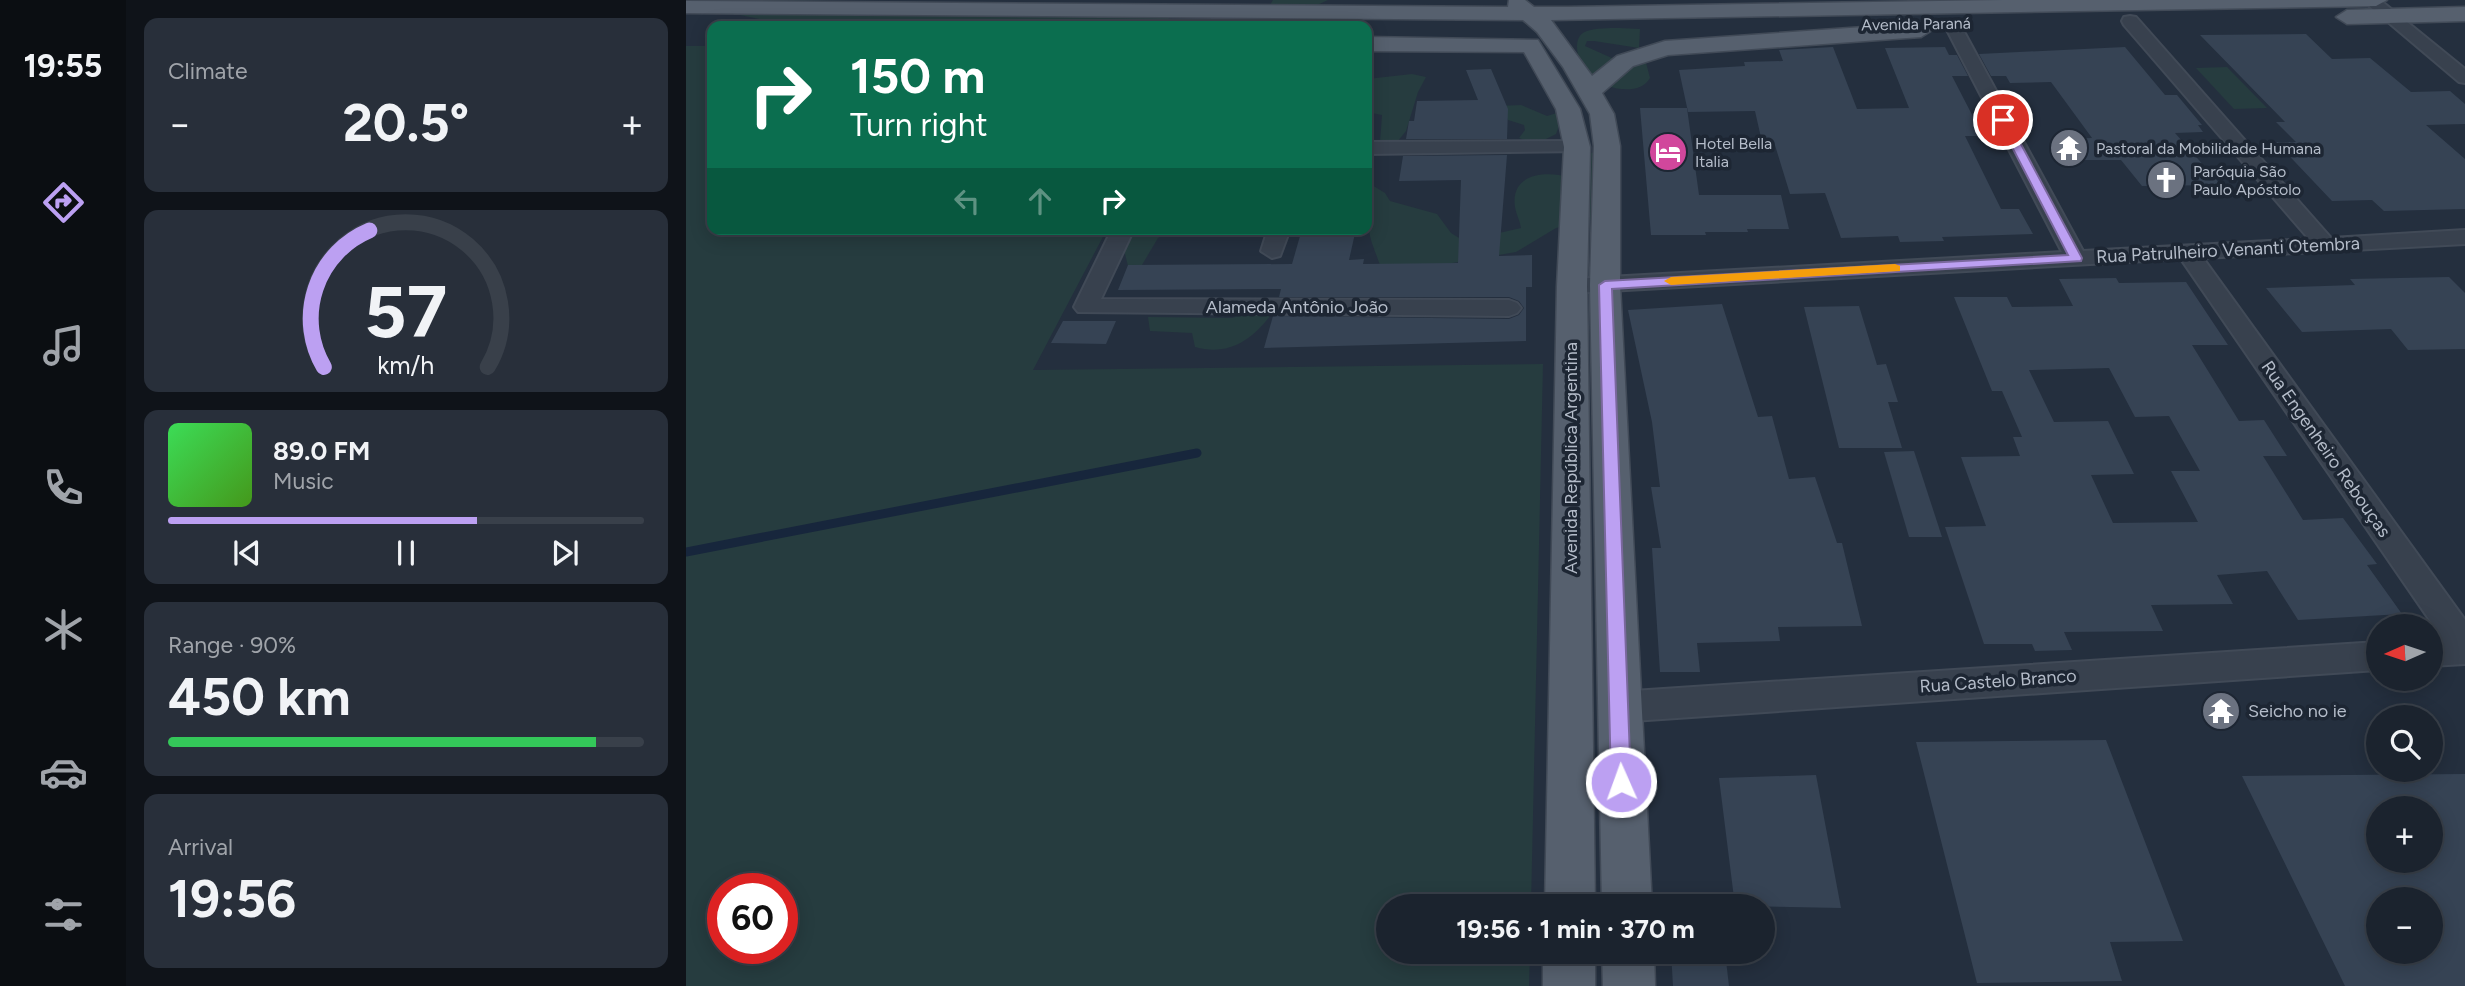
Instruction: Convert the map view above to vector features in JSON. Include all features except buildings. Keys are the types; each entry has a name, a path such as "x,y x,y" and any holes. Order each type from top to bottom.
{"main road":[{"path":"1188,0 1228,12"},
{"path":"1332,13 1387,0"},
{"path":"1614,0 1717,12"},
{"name":"Avenida Paraná","path":"1372,27 1533,17 2028,2 2370,0 2383,8"},
{"name":"Avenida Paraná","path":"686,7 1998,23 2130,21 2383,8 2465,14"},
{"path":"1372,43 1533,17"},
{"name":"Avenida República Argentina","path":"1533,17 1582,78 1602,114 1607,146 1589,285 1570,894"},
{"name":"Avenida República Argentina","path":"1533,17 1568,109 1577,147 1618,706 1626,894"},
{"path":"1582,78 1665,48 1998,23"},
{"path":"686,24 707,24"},
{"path":"1569,964 1569,986"},
{"path":"1628,964 1629,986"}],"street":[{"path":"2383,8 2465,78"},
{"path":"2130,21 2325,244"},
{"path":"1954,28 2076,258"},
{"path":"1372,148 1577,147"},
{"name":"Alameda Antônio João","path":"1120,235 1086,307 1509,308"},
{"path":"1272,251 1277,235"},
{"name":"Rua Patrulheiro Venanti Otembra","path":"1589,285 2465,237"},
{"name":"Rua Engenheiro Rebouças","path":"2187,252 2465,648"},
{"path":"2443,651 2465,648"},
{"name":"Rua Castelo Branco","path":"1618,706 2366,657"}],"green space":[{"path":"749,0 1120,4 1171,11 1168,21 754,21 759,19 735,14 726,4"},
{"path":"1273,0 1328,0 1311,8 1305,21 1249,21 1267,10"},
{"path":"1594,29 1640,29 1639,48 1594,41 1587,41 1585,46 1614,59 1645,59 1650,78 1638,88 1622,89 1605,85 1591,77 1580,61 1577,46 1581,34"},
{"path":"686,46 707,46 707,235 1104,235 1033,370 1543,364 1531,894 1376,894 1376,964 1530,964 1529,986 686,986"},
{"path":"2227,67 2267,108 2234,109 2196,68"},
{"path":"1412,74 1426,77 1418,92 1406,131 1397,142 1380,142 1382,115 1372,113 1372,78"},
{"path":"1521,105 1547,116 1557,113 1563,115 1556,134 1536,144 1519,138 1525,130 1524,125 1508,120 1497,106"},
{"path":"1596,152 1600,211 1591,220 1556,228 1516,252 1418,269 1380,265 1370,235 1372,185 1385,193 1390,201 1437,214 1451,233 1464,241 1521,228 1515,207 1518,187 1531,177 1540,175 1568,177 1588,154"},
{"path":"1131,235 1163,235 1158,238 1139,270 1129,270 1123,246"},
{"path":"1250,313 1270,316 1246,340 1217,350 1195,347 1192,333 1150,331 1148,317 1232,318"}],"waterway":[{"path":"686,552 1197,453"}],"slow traffic":[{"path":"1671,281 1895,268"}],"place":[{"name":"Pastoral da Mobilidade Humana","path":"2069,148"},
{"name":"Hotel Bella Italia","path":"1668,152"},
{"name":"Paróquia São Paulo Apóstolo","path":"2166,180"},
{"name":"Seicho no ie","path":"2221,711"}],"route":[{"path":"1621,782 1605,285 2076,258 2003,120"}]}
